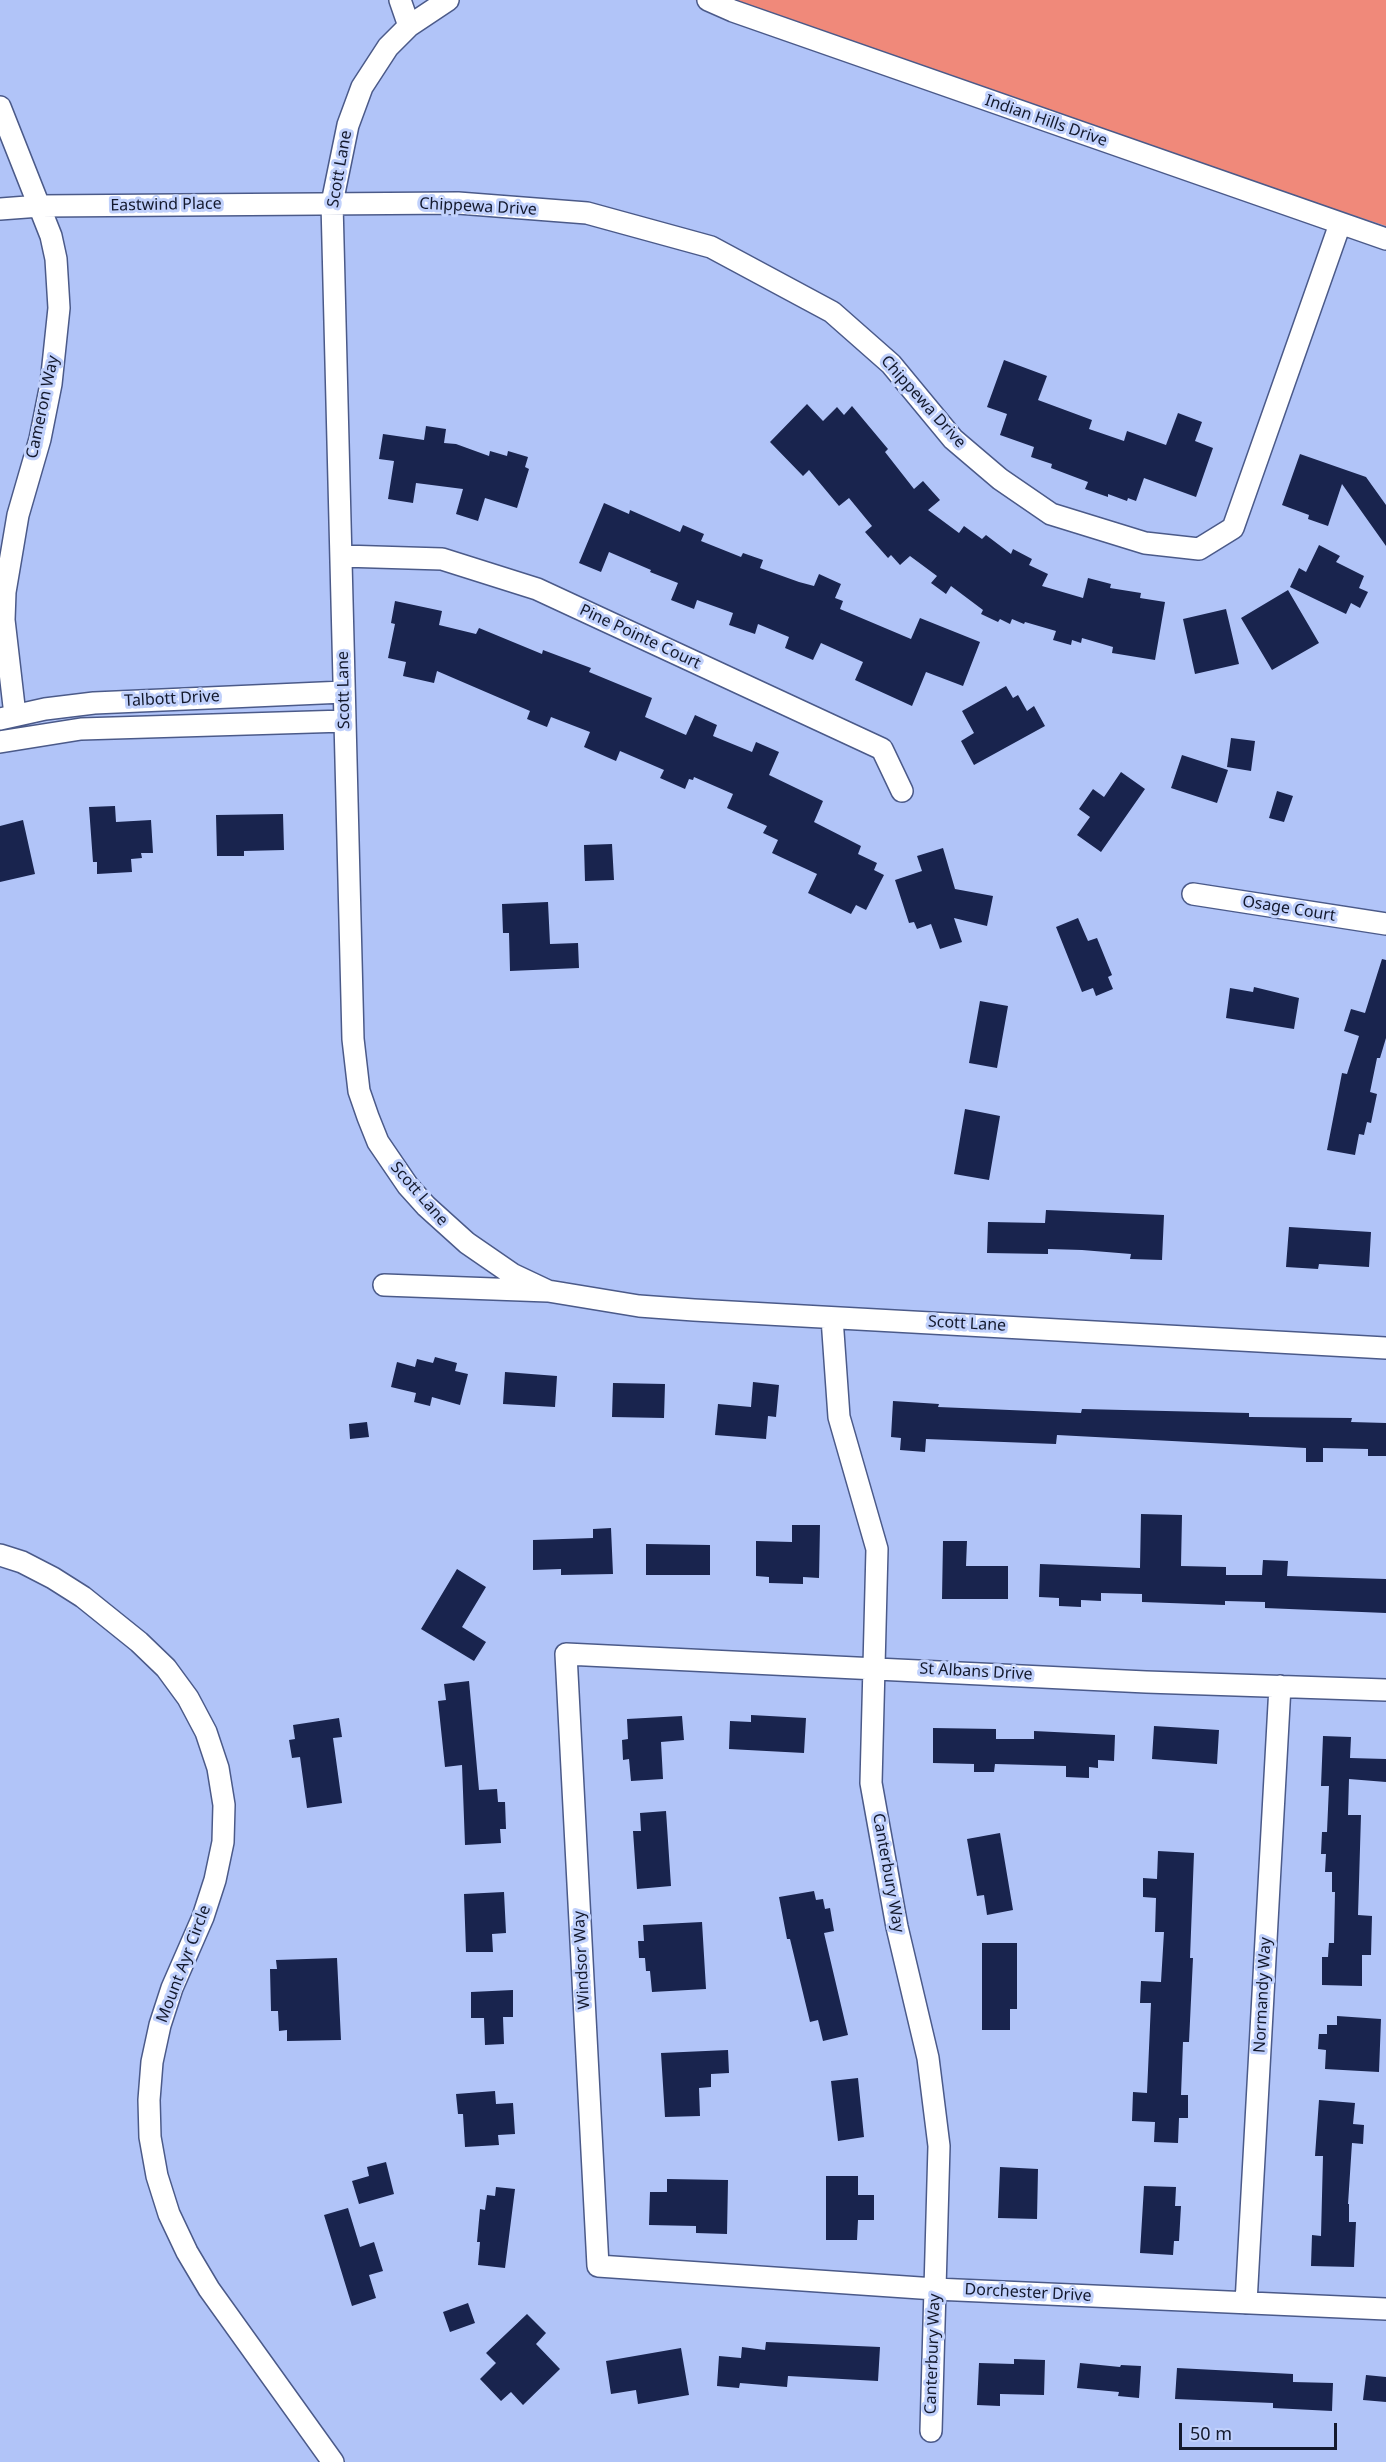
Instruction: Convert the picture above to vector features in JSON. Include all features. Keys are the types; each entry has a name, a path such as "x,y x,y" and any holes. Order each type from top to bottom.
{"street":[{"path":"400,0 410,26 448,0"},
{"name":"Indian Hills Drive","path":"708,0 733,11 1340,224 1386,238"},
{"name":"Scott Lane","path":"410,26 388,47 362,87 348,124 332,203 353,1039 359,1091 368,1117 378,1142 408,1186 439,1219 489,1259 512,1274 548,1291"},
{"name":"Cameron Way","path":"0,107 51,236 56,259 59,308 58,333 40,439 18,514 5,592 8,717"},
{"name":"Chippewa Drive","path":"332,203 458,203 586,213 711,247 832,312 891,364 953,439 1000,479 1051,514 1145,543 1199,549 1233,528 1340,224"},
{"name":"Eastwind Place","path":"0,209 40,206 332,203"},
{"name":"Pine Pointe Court","path":"342,556 442,559 537,589 882,749 902,791"},
{"name":"Talbott Drive","path":"8,717 45,709 94,703 345,692"},
{"path":"0,742 81,729 345,721"},
{"name":"Osage Court","path":"1193,894 1386,924"},
{"name":"Scott Lane","path":"384,1285 548,1291 639,1306 1386,1348"},
{"name":"Canterbury Way","path":"831,1318 838,1417 877,1549 872,1782 897,1927 928,2058 939,2146 931,2431"},
{"name":"Mount Ayr Circle","path":"0,1555 22,1562 53,1578 92,1604 140,1642 166,1668 188,1698 206,1732 218,1768 224,1805 223,1842 215,1880 203,1917 172,1988 160,2025 149,2100 157,2176 170,2214 187,2252 208,2289 333,2462"},
{"name":"St Albans Drive","path":"566,1654 1146,1682 1386,1690"},
{"name":"Windsor Way","path":"566,1654 598,2266"},
{"name":"Normandy Way","path":"1246,2303 1280,1686"},
{"name":"Dorchester Drive","path":"598,2266 935,2289 1386,2309"}],"shaded area":[{"path":"695,0 1386,0 1386,226 733,11"}],"building":[{"path":"1004,360 1047,376 1038,400 1092,420 1089,429 1124,441 1127,431 1166,445 1178,413 1202,422 1195,441 1213,448 1196,497 1144,478 1136,501 1128,498 1127,501 1108,494 1108,497 1085,489 1088,482 1051,468 1052,464 1031,457 1034,447 1000,435 1007,414 987,407"},
{"path":"807,404 823,421 837,407 844,415 852,406 888,449 885,452 914,489 923,481 940,500 928,510 959,533 964,526 982,539 986,535 1011,554 1013,549 1032,559 1029,565 1048,574 1042,586 1083,598 1088,578 1111,584 1110,588 1141,593 1140,598 1165,602 1155,660 1112,653 1113,647 1082,638 1081,643 1072,640 1071,645 1053,640 1056,631 1025,622 1024,624 1012,619 1010,624 1000,619 998,622 981,614 983,610 951,586 946,594 931,583 937,576 910,556 900,565 891,555 888,558 865,532 872,526 849,498 839,506 809,470 803,476 770,442"},
{"path":"426,426 446,429 444,443 456,444 489,456 490,451 507,456 508,451 528,457 525,467 529,469 517,508 485,498 478,521 456,514 463,489 416,483 413,503 388,499 394,461 379,459 383,434 424,440"},
{"path":"1300,454 1366,477 1386,505 1386,546 1342,484 1328,526 1308,519 1309,515 1282,505"},
{"path":"604,503 629,514 630,510 680,532 683,525 704,534 701,541 741,557 743,553 763,560 760,568 799,582 814,586 819,574 841,584 835,598 843,601 840,609 911,639 920,618 980,642 963,686 926,672 912,706 855,680 863,662 821,643 813,660 785,648 789,637 758,624 755,634 729,625 733,613 697,600 694,609 671,600 678,583 609,552 601,572 579,563"},
{"path":"1319,545 1340,556 1336,562 1364,576 1359,588 1368,592 1360,608 1351,603 1346,614 1290,587 1299,568 1306,572"},
{"path":"1288,590 1319,643 1272,670 1241,618"},
{"path":"395,601 442,611 439,625 476,634 479,628 542,654 543,650 591,668 589,672 652,698 645,717 686,735 695,715 717,725 713,736 752,752 756,742 779,752 769,775 823,801 814,822 861,846 858,854 877,863 874,870 884,875 866,910 856,905 851,914 808,893 817,874 772,853 778,840 763,833 767,826 727,808 733,794 694,777 693,780 689,779 685,789 660,778 664,770 620,751 616,761 584,747 590,732 551,717 547,727 527,719 530,711 437,671 434,683 403,676 406,662 388,658 395,624 391,623"},
{"path":"1226,609 1239,664 1195,674 1183,619"},
{"path":"1006,686 1013,698 1018,695 1027,711 1034,706 1045,726 974,765 961,741 974,733 962,711"},
{"path":"1231,738 1255,741 1251,771 1227,767"},
{"path":"1182,755 1228,770 1217,803 1171,788"},
{"path":"1121,772 1145,789 1101,852 1077,835 1090,817 1079,809 1093,789 1104,797"},
{"path":"1277,791 1293,796 1284,822 1269,818"},
{"path":"115,806 116,822 151,820 153,853 141,853 142,858 131,859 132,872 97,874 97,862 93,862 89,807"},
{"path":"283,814 284,850 244,851 244,856 217,856 216,815"},
{"path":"23,820 35,874 0,882 0,826"},
{"path":"612,844 614,880 585,881 584,845"},
{"path":"943,848 955,889 993,896 987,926 954,918 962,942 940,949 931,924 917,929 914,922 909,923 895,880 922,871 917,856"},
{"path":"548,902 550,944 578,943 579,968 510,971 509,933 503,933 502,904"},
{"path":"1078,918 1088,941 1097,938 1112,975 1108,977 1113,989 1096,996 1093,988 1082,992 1056,927"},
{"path":"1382,959 1386,960 1386,1038 1380,1058 1377,1058 1370,1092 1377,1094 1371,1123 1367,1122 1364,1135 1359,1134 1355,1155 1327,1150 1342,1073 1347,1074 1359,1036 1344,1031 1351,1009 1365,1013"},
{"path":"1254,987 1299,998 1294,1029 1226,1018 1230,988 1253,992"},
{"path":"980,1001 1008,1006 997,1068 969,1063"},
{"path":"965,1109 1000,1116 989,1180 954,1174"},
{"path":"1046,1210 1164,1215 1162,1260 1130,1259 1131,1254 1082,1250 1048,1249 1048,1254 987,1253 988,1222 1045,1223"},
{"path":"1289,1227 1371,1232 1369,1267 1319,1264 1318,1269 1286,1267"},
{"path":"435,1357 457,1363 455,1371 468,1374 460,1405 432,1397 430,1406 414,1402 416,1393 391,1387 397,1362 415,1367 417,1359 433,1363"},
{"path":"505,1372 557,1376 555,1407 503,1404"},
{"path":"753,1382 779,1385 776,1417 768,1416 766,1439 715,1435 718,1404 751,1407"},
{"path":"613,1383 665,1384 664,1418 612,1417"},
{"path":"893,1401 939,1404 938,1407 1081,1413 1082,1409 1249,1413 1249,1417 1352,1418 1351,1422 1386,1423 1386,1456 1368,1456 1368,1449 1323,1448 1323,1462 1306,1462 1306,1448 1057,1435 1056,1444 926,1439 925,1452 900,1450 901,1438 891,1437"},
{"path":"367,1422 369,1437 350,1439 349,1424"},
{"path":"1141,1514 1182,1515 1181,1566 1226,1567 1226,1575 1262,1575 1263,1560 1288,1561 1287,1576 1386,1579 1386,1613 1265,1608 1265,1602 1225,1601 1225,1605 1142,1602 1142,1594 1101,1593 1101,1601 1081,1600 1081,1607 1059,1606 1059,1598 1039,1597 1040,1564 1140,1568"},
{"path":"792,1525 820,1525 819,1578 803,1577 803,1584 769,1583 769,1577 756,1576 756,1541 792,1542"},
{"path":"611,1528 613,1574 561,1575 561,1569 533,1570 533,1540 593,1538 593,1529"},
{"path":"943,1541 967,1541 966,1566 1008,1566 1008,1599 942,1599"},
{"path":"646,1544 710,1545 710,1575 646,1575"},
{"path":"457,1569 486,1587 462,1627 486,1642 474,1661 421,1629"},
{"path":"469,1681 479,1790 497,1789 498,1802 505,1802 506,1829 500,1829 501,1843 465,1845 462,1765 445,1767 438,1701 446,1700 444,1684"},
{"path":"751,1715 806,1718 804,1753 729,1749 730,1721 751,1722"},
{"path":"682,1716 684,1740 661,1742 663,1779 631,1781 629,1759 623,1760 622,1740 628,1739 627,1719"},
{"path":"339,1718 342,1737 333,1738 342,1803 307,1808 300,1757 292,1758 289,1740 295,1739 293,1725"},
{"path":"1154,1726 1219,1730 1217,1764 1152,1759"},
{"path":"933,1728 996,1729 996,1739 1034,1739 1034,1731 1115,1735 1114,1761 1098,1760 1098,1768 1089,1767 1089,1778 1066,1777 1066,1766 995,1764 994,1772 974,1772 974,1764 933,1763"},
{"path":"1323,1736 1351,1737 1350,1758 1386,1759 1386,1782 1349,1779 1348,1815 1361,1815 1358,1915 1372,1916 1371,1955 1362,1955 1362,1986 1322,1985 1322,1957 1328,1957 1329,1943 1334,1943 1335,1892 1332,1892 1332,1872 1325,1872 1326,1854 1321,1854 1322,1832 1327,1832 1329,1786 1321,1786"},
{"path":"666,1811 671,1886 637,1889 633,1831 641,1831 640,1813"},
{"path":"1000,1833 1013,1910 987,1915 984,1895 977,1896 967,1839"},
{"path":"1158,1851 1194,1853 1189,2042 1183,2042 1181,2095 1188,2095 1188,2118 1179,2118 1178,2143 1154,2142 1155,2122 1132,2121 1133,2092 1147,2093 1151,2003 1140,2003 1141,1981 1161,1982 1164,1932 1155,1932 1156,1898 1143,1897 1143,1878 1157,1879"},
{"path":"814,1891 816,1900 823,1899 825,1909 830,1908 834,1931 824,1933 848,2035 823,2041 818,2020 810,2022 790,1939 787,1939 779,1897"},
{"path":"504,1892 506,1933 492,1934 493,1952 466,1952 464,1894"},
{"path":"702,1922 706,1989 652,1992 650,1971 646,1971 645,1958 639,1958 638,1941 644,1941 643,1925"},
{"path":"982,1943 1017,1943 1017,2009 1010,2009 1010,2030 982,2030"},
{"path":"337,1958 341,2040 287,2041 287,2030 279,2031 278,2011 271,2011 270,1969 277,1969 276,1960"},
{"path":"513,1990 513,2017 503,2017 504,2044 485,2045 484,2018 471,2018 471,1992"},
{"path":"1337,2016 1381,2019 1379,2072 1325,2069 1326,2050 1318,2049 1319,2034 1327,2034 1327,2025 1337,2025"},
{"path":"728,2050 729,2073 711,2074 711,2087 699,2088 700,2116 665,2117 661,2053"},
{"path":"858,2078 864,2137 838,2141 831,2081"},
{"path":"495,2091 496,2104 513,2103 515,2134 498,2135 499,2145 465,2147 463,2114 458,2114 456,2094"},
{"path":"1319,2100 1355,2103 1353,2124 1364,2125 1363,2144 1352,2143 1348,2204 1349,2222 1356,2222 1354,2267 1311,2266 1312,2235 1321,2236 1323,2156 1315,2156"},
{"path":"386,2162 394,2194 359,2204 352,2181 369,2176 367,2167"},
{"path":"1000,2167 1038,2169 1037,2219 998,2218"},
{"path":"826,2176 858,2176 858,2195 874,2195 874,2220 858,2220 857,2240 826,2240"},
{"path":"667,2179 728,2180 727,2234 696,2233 696,2226 649,2225 650,2192 667,2192"},
{"path":"1144,2186 1176,2187 1175,2206 1181,2206 1179,2241 1174,2241 1173,2255 1140,2253"},
{"path":"496,2187 515,2189 505,2268 478,2265 480,2242 477,2242 480,2209 485,2210 487,2195 495,2196"},
{"path":"348,2208 360,2247 374,2242 383,2271 369,2275 376,2298 352,2306 324,2215"},
{"path":"468,2303 475,2323 450,2332 443,2312"},
{"path":"527,2314 546,2333 536,2344 560,2369 523,2405 511,2392 501,2401 480,2379 496,2363 486,2353"},
{"path":"766,2342 880,2347 878,2381 788,2376 787,2387 740,2383 739,2388 717,2386 719,2356 741,2358 742,2347 765,2350"},
{"path":"681,2348 689,2395 638,2404 636,2390 611,2394 606,2361"},
{"path":"1014,2359 1045,2360 1044,2395 1000,2394 1000,2406 977,2405 979,2363 1014,2364"},
{"path":"1080,2363 1120,2367 1121,2365 1141,2366 1139,2398 1118,2396 1119,2392 1077,2388"},
{"path":"1177,2368 1293,2374 1293,2382 1333,2383 1332,2411 1273,2408 1273,2403 1175,2399"},
{"path":"1366,2375 1386,2377 1386,2402 1363,2400"}]}
